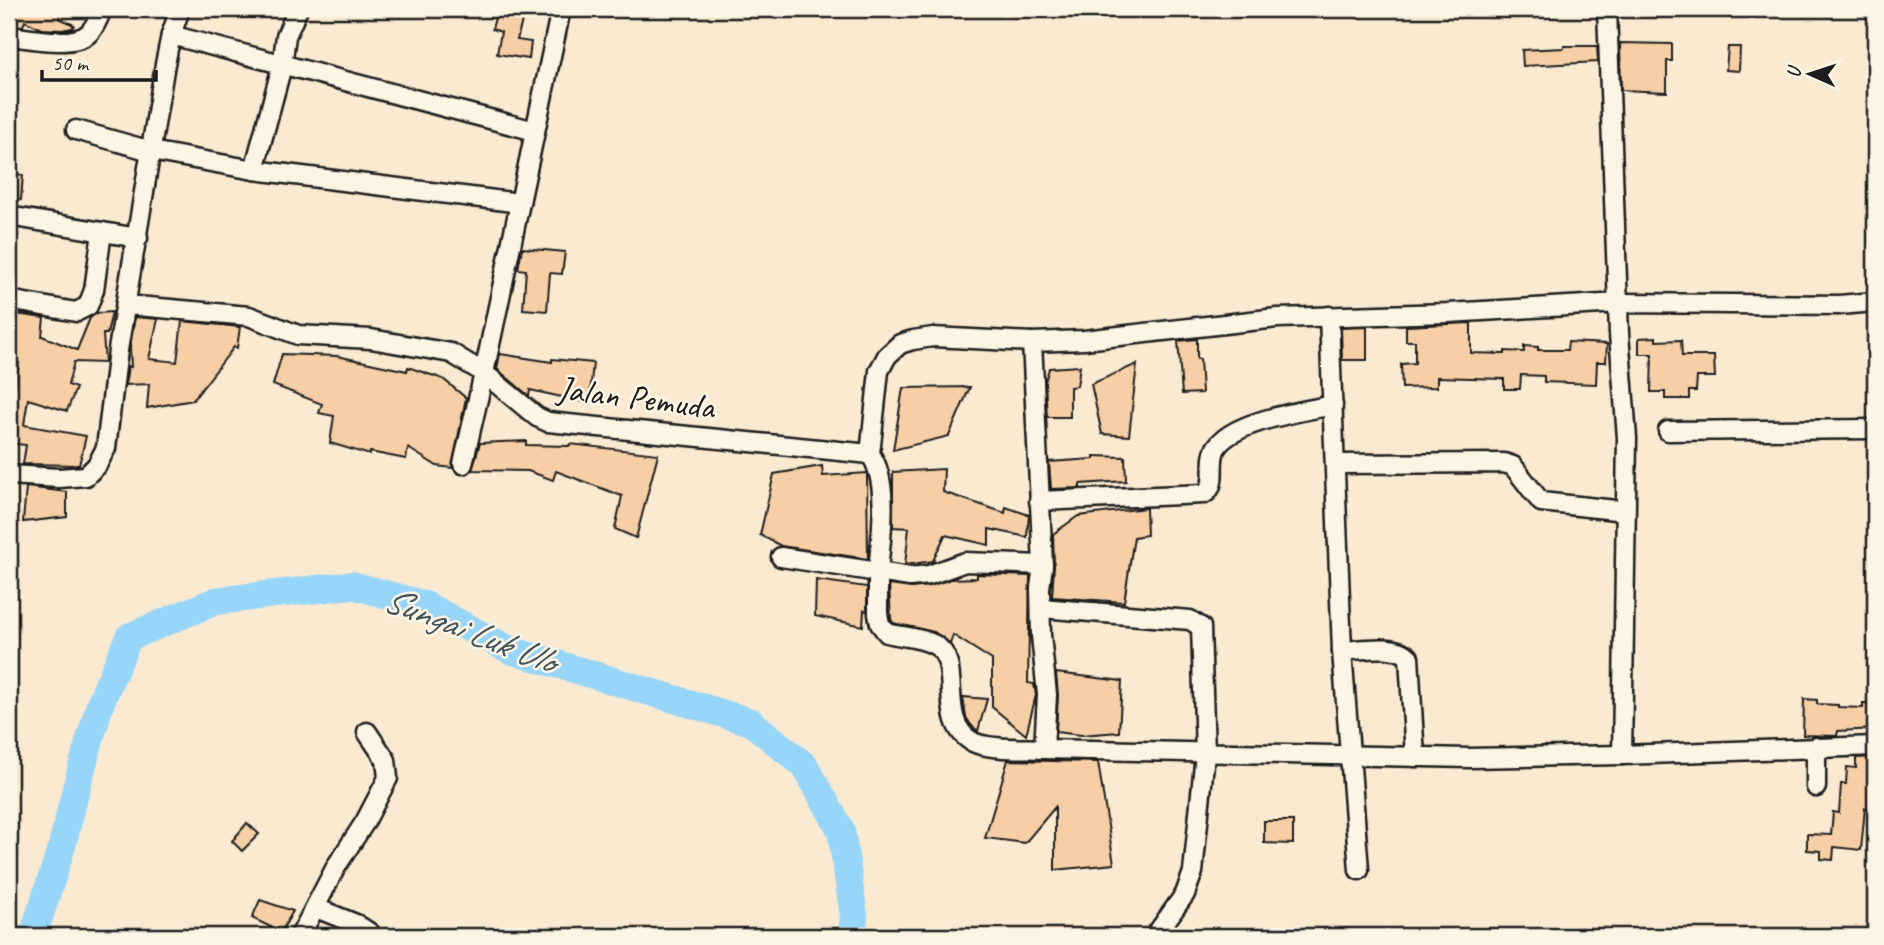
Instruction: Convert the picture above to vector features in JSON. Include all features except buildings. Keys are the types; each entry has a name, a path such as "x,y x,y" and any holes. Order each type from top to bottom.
{"street":[{"path":"9,36 75,40 88,35 102,9"},
{"path":"9,475 72,478 86,475 106,448 118,350 151,151 171,35 180,9"},
{"path":"254,170 282,66 286,36 298,9"},
{"path":"1606,9 1620,303 1619,334 1626,438 1622,755"},
{"path":"463,464 535,131 555,10"},
{"path":"171,35 535,131"},
{"path":"76,130 151,151 254,170 520,203"},
{"path":"9,216 102,232 139,232"},
{"path":"9,300 76,312 88,306 94,290 102,232"},
{"path":"1875,302 1846,305 1620,303 1448,313 1277,318 1140,335 1032,342 933,337 900,344 887,356 879,371 870,454 876,461 881,485 882,535 878,572 880,624 887,634 919,639 936,646 943,653 948,663 955,721 973,742 1044,749 1352,757 1622,755 1875,746"},
{"name":"Jalan Pemuda","path":"126,305 249,316 298,335 372,339 451,354 484,373 548,422 870,454"},
{"path":"1329,316 1342,651 1359,870"},
{"path":"1032,342 1043,565 1041,608 1047,695 1044,749"},
{"path":"1039,501 1204,494 1209,492 1212,485 1216,448 1224,440 1244,428 1272,417 1333,405"},
{"path":"1668,431 1875,429"},
{"path":"1336,464 1504,463 1513,466 1541,502 1625,511"},
{"path":"781,557 920,577 965,562 1043,565"},
{"path":"1041,608 1190,620 1201,627 1205,754 1193,872 1185,894 1155,936"},
{"path":"1342,651 1403,651 1409,657 1415,757"},
{"path":"300,936 337,865 365,822 388,778 386,760 367,732"},
{"path":"1816,747 1816,787"},
{"path":"316,908 356,924 370,933"}],"waterway":[{"name":"Sungai Luk Ulo","path":"33,936 62,846 101,701 129,637 216,601 352,585 425,605 510,650 751,722 805,766 841,830 854,916 852,936"}]}
